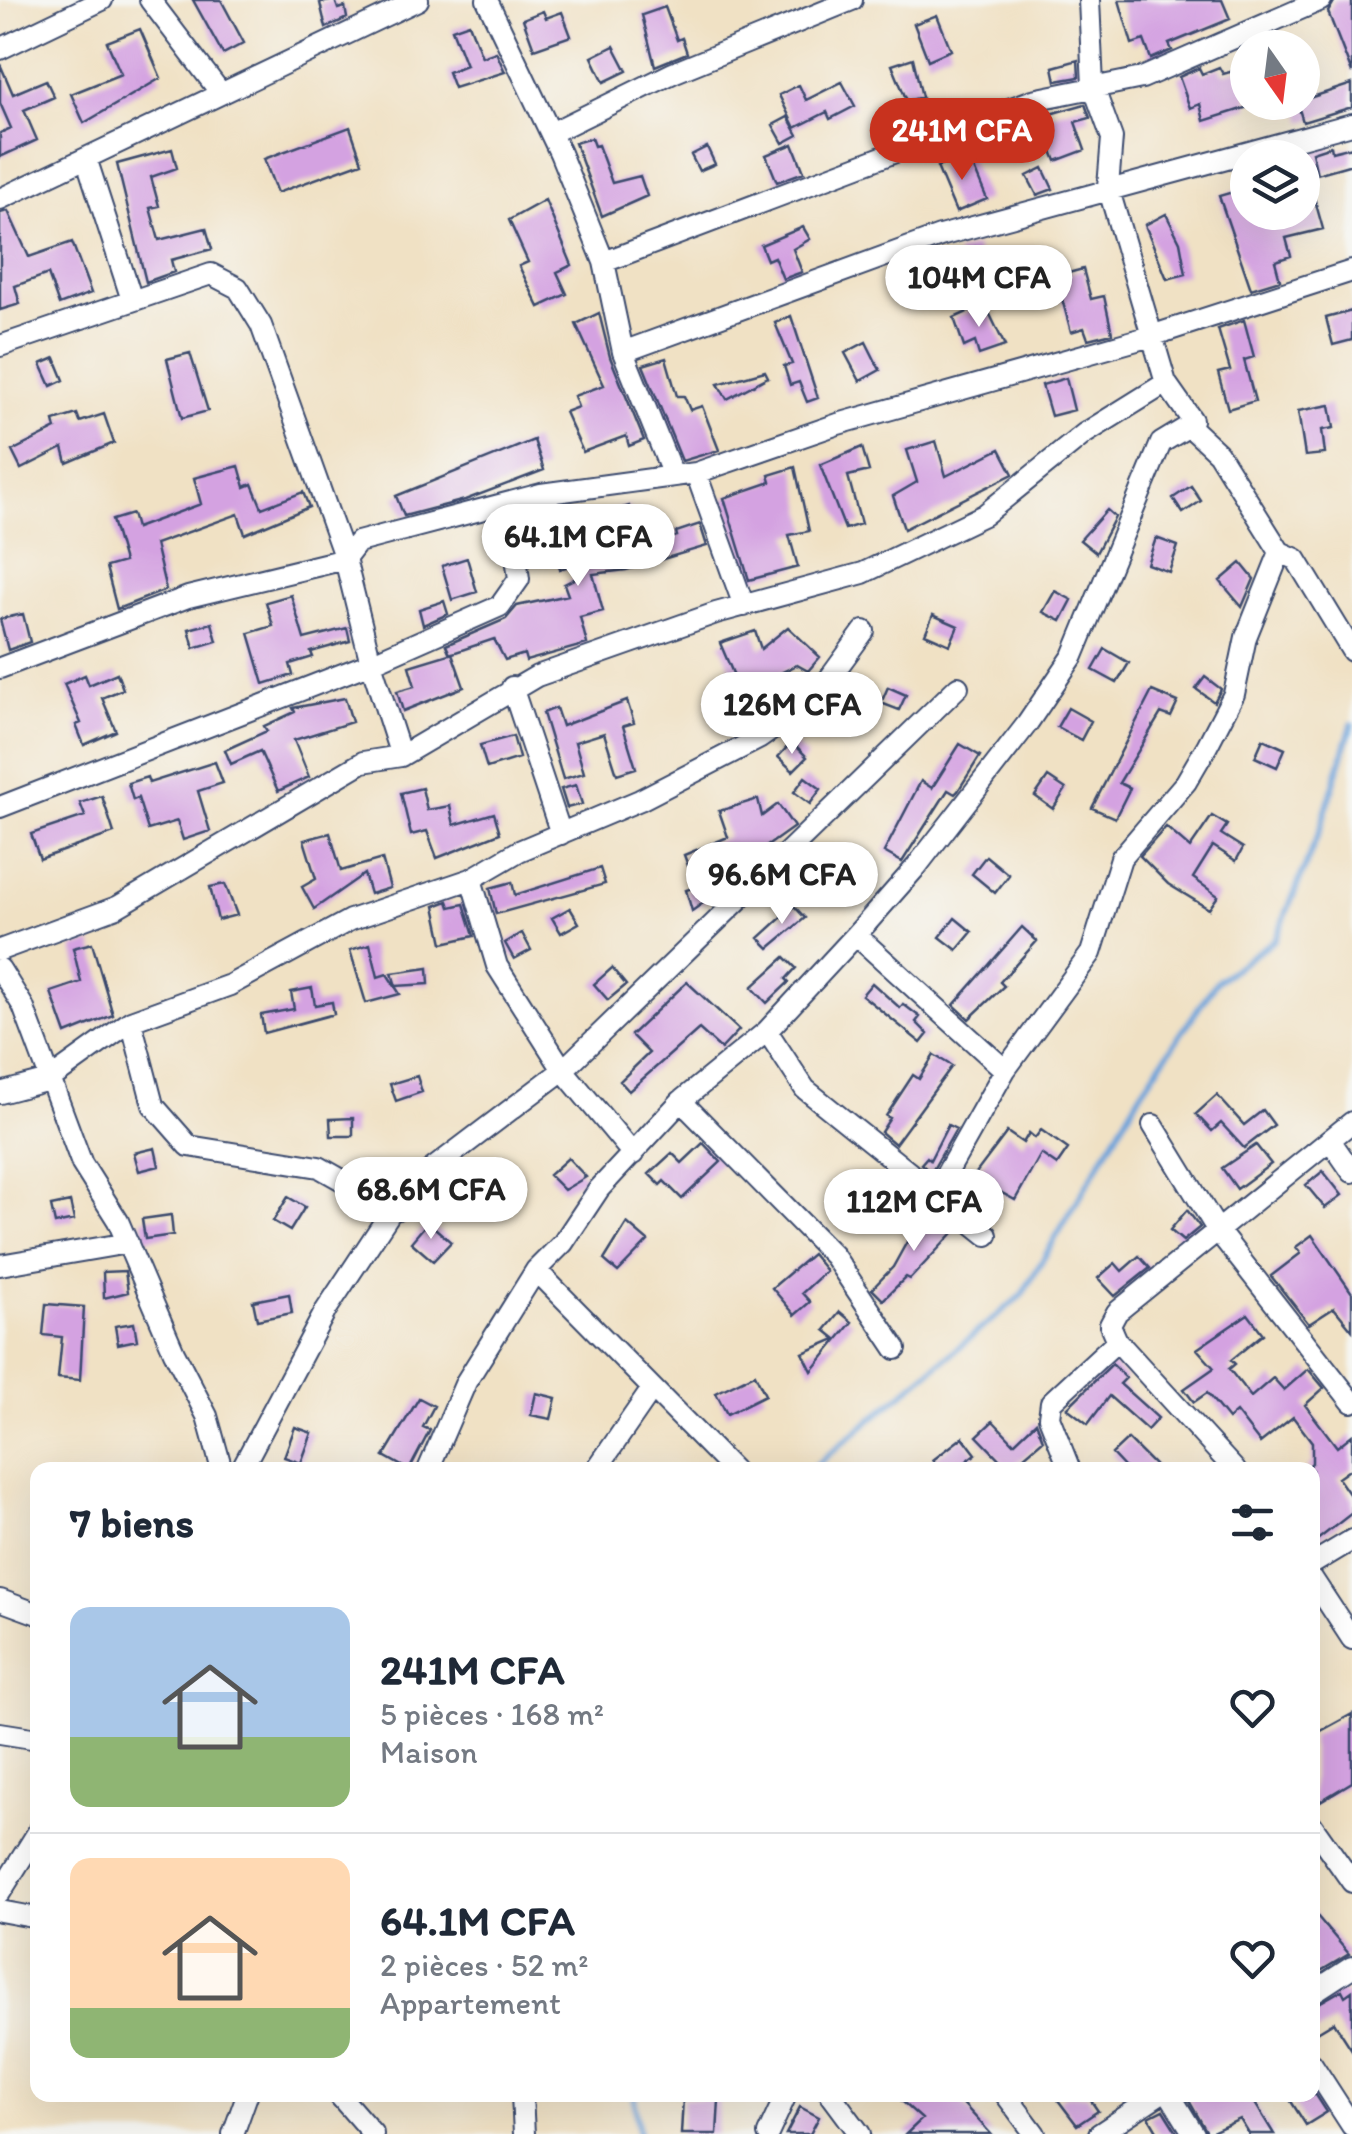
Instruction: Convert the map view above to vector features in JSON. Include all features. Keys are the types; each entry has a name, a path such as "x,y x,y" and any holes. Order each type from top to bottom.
{"street":[{"path":"0,50 102,0"},
{"path":"150,0 220,92"},
{"path":"0,199 418,0"},
{"path":"488,0 551,133 604,262 624,352 672,473"},
{"path":"551,133 673,73 852,0"},
{"path":"431,1462 466,1382 536,1270 563,1244 607,1179 681,1101 767,1030 856,935 916,867 1073,656 1153,458 1171,433 1189,426 1192,420 1166,383 1108,187 1112,138 1093,86 1089,0"},
{"path":"604,262 1033,100 1142,78 1321,0"},
{"path":"624,352 940,236 1108,187 1352,124"},
{"path":"87,160 132,300"},
{"path":"0,668 188,597 344,559 358,542 554,492 696,472 857,418 1150,336 1352,270"},
{"path":"0,346 211,274 238,288 251,304 344,559 371,662 402,756"},
{"path":"0,950 117,907 364,762 402,756 512,687 744,606 863,573 984,516 1084,434 1166,383"},
{"path":"1189,426 1218,452 1280,552 1296,559 1352,651"},
{"path":"696,472 744,606"},
{"path":"0,808 371,662 500,606 519,579 509,505"},
{"path":"935,1194 1005,1070 1091,954 1121,858 1186,782 1207,746 1234,694 1246,637 1280,552"},
{"path":"0,1093 49,1080 131,1021 230,985 350,920 471,879 519,850 561,834 760,738 813,700 864,630"},
{"path":"512,687 561,834"},
{"path":"245,1462 326,1310 406,1188 563,1070 958,687"},
{"path":"471,879 498,966 563,1070 634,1154"},
{"path":"856,935 1005,1070"},
{"path":"0,969 22,1006 82,1164 128,1243 174,1352 207,1416 220,1462"},
{"path":"131,1021 156,1111 189,1146 319,1166 395,1210"},
{"path":"767,1030 805,1089 987,1236"},
{"path":"681,1101 834,1256 896,1349"},
{"path":"1227,1462 1117,1341 1110,1325 1117,1312 1352,1122"},
{"path":"1153,1125 1218,1231 1352,1402"},
{"path":"1330,1140 1352,1172"},
{"path":"0,1265 128,1243"},
{"path":"536,1270 725,1462"},
{"path":"1067,1462 1048,1417 1051,1402 1117,1341"},
{"path":"602,1462 652,1389"},
{"path":"1320,1559 1352,1540"},
{"path":"1320,1590 1352,1639"},
{"path":"0,1600 30,1611"},
{"path":"0,1733 30,1738"},
{"path":"1320,1836 1352,1882"},
{"path":"0,1892 30,1845"},
{"path":"0,1911 30,1917"},
{"path":"1320,1989 1352,1967"},
{"path":"1320,2076 1352,2126"},
{"path":"232,2134 244,2102"},
{"path":"344,2102 373,2134"},
{"path":"522,2102 524,2134"},
{"path":"768,2134 783,2102"},
{"path":"836,2102 860,2134"},
{"path":"1011,2102 1035,2134"},
{"path":"1099,2134 1147,2102"},
{"path":"1174,2102 1194,2134"}],"building":[{"path":"193,0 221,0 244,43 223,54"},
{"path":"335,0 338,9 345,7 347,18 326,28 320,3"},
{"path":"1119,0 1222,0 1230,19 1169,44 1172,50 1151,59 1144,40 1132,44"},
{"path":"1335,0 1352,0 1352,73 1328,12"},
{"path":"665,7 677,40 682,38 687,53 655,66 642,15"},
{"path":"543,11 546,18 562,12 571,36 534,49 523,19"},
{"path":"937,15 951,50 928,60 914,24"},
{"path":"469,23 482,57 496,52 505,72 454,88 448,72 466,65 452,29"},
{"path":"140,29 161,78 84,123 71,94 121,74 107,42"},
{"path":"614,46 627,71 604,82 592,57"},
{"path":"913,58 922,97 907,101 892,65"},
{"path":"1078,60 1079,77 1056,81 1053,67"},
{"path":"0,64 13,94 46,80 54,97 24,110 37,140 0,157 0,133 11,128 0,103"},
{"path":"1219,67 1223,74 1230,72 1230,113 1204,121 1200,104 1190,108 1179,77 1199,68 1202,74"},
{"path":"842,82 855,106 830,119 827,112 795,128 779,95 799,85 806,100"},
{"path":"1352,84 1352,107 1320,117 1320,94"},
{"path":"1085,104 1090,118 1075,122 1085,150 1056,161 1046,135 1040,137 1036,118"},
{"path":"788,117 798,135 783,143 773,125"},
{"path":"350,127 362,162 277,193 264,159"},
{"path":"591,138 594,146 598,145 612,183 640,176 647,196 602,216 575,143"},
{"path":"793,144 804,172 777,182 766,155"},
{"path":"1331,146 1332,152 1352,147 1352,164 1320,173 1320,149"},
{"path":"707,147 715,164 699,171 691,155"},
{"path":"172,149 177,168 151,177 159,206 150,208 159,240 206,228 212,249 171,260 174,272 146,282 117,164"},
{"path":"968,154 987,199 956,212 937,167"},
{"path":"1043,168 1053,189 1037,195 1027,176"},
{"path":"1230,193 1230,228 1219,196"},
{"path":"545,200 572,265 557,272 567,294 539,307 519,266 528,262 509,220"},
{"path":"8,211 29,257 72,242 91,293 59,305 48,274 15,286 20,304 0,310 0,213"},
{"path":"1166,214 1180,242 1186,274 1167,279 1145,225"},
{"path":"803,227 810,239 793,249 802,272 783,279 774,257 767,260 761,245"},
{"path":"1231,230 1319,230 1286,238 1291,256 1275,261 1280,280 1251,289"},
{"path":"975,247 983,271 964,277 956,253"},
{"path":"1083,269 1091,299 1104,296 1112,333 1088,339 1084,328 1071,332 1058,284 1063,283 1061,275"},
{"path":"985,304 1005,346 979,355 975,342 964,347 954,318"},
{"path":"1352,311 1352,340 1333,345 1326,318"},
{"path":"599,313 610,357 644,440 629,446 626,436 583,452 565,412 578,407 574,396 604,385 576,324"},
{"path":"791,316 818,398 807,402 799,382 790,385 784,366 792,364 775,323"},
{"path":"1244,320 1254,357 1244,360 1255,401 1228,409 1218,373 1230,370 1218,329"},
{"path":"866,342 880,370 860,381 845,353"},
{"path":"190,353 208,411 182,418 167,359"},
{"path":"55,358 64,380 51,386 41,364"},
{"path":"666,358 677,396 684,396 690,410 702,406 719,450 682,461 643,365"},
{"path":"765,371 768,377 727,399 718,384"},
{"path":"1066,378 1074,410 1051,416 1042,385"},
{"path":"1330,405 1334,428 1322,430 1325,454 1305,456 1298,411"},
{"path":"77,414 80,422 104,414 114,443 67,463 63,448 21,469 12,451 56,429 54,421"},
{"path":"534,440 544,470 465,500 404,516 396,496"},
{"path":"936,441 946,476 1000,449 1013,474 904,529 893,496 917,482 907,450"},
{"path":"862,447 869,471 848,476 861,524 845,529 820,465"},
{"path":"239,466 245,487 252,484 262,508 303,492 309,507 245,534 238,514 155,544 166,590 117,609 106,567 124,562 112,520 132,514 136,528 201,504 194,478"},
{"path":"795,467 809,531 789,535 798,567 749,580 724,498 771,482 769,475"},
{"path":"1191,486 1201,501 1183,513 1173,498"},
{"path":"629,506 639,546 677,536 676,532 700,524 707,546 626,570 593,574 603,611 580,617 587,644 526,661 524,654 505,660 494,639 450,654 446,645 506,619 517,606 568,595 564,584 580,576 575,564 560,569 554,546 607,529 603,514"},
{"path":"1107,510 1115,517 1096,553 1080,540"},
{"path":"1156,538 1178,546 1169,572 1147,564"},
{"path":"467,558 477,592 452,600 442,566"},
{"path":"1241,563 1254,579 1242,607 1220,581"},
{"path":"1055,591 1072,600 1061,621 1043,612"},
{"path":"291,595 304,639 347,628 350,641 311,652 313,657 290,664 293,675 264,684 249,633 273,626 266,602"},
{"path":"444,601 448,614 423,625 419,609"},
{"path":"23,614 30,642 8,650 0,619"},
{"path":"933,615 958,626 950,645 925,634"},
{"path":"212,623 217,641 194,648 189,629"},
{"path":"788,627 820,657 808,671 797,665 758,684 771,714 755,725 720,643 755,631 761,649"},
{"path":"1105,649 1129,663 1117,683 1093,670"},
{"path":"452,653 464,687 403,711 397,691 415,686 409,666"},
{"path":"117,673 123,689 102,698 116,731 84,745 76,725 81,723 64,684 85,675 89,685"},
{"path":"1205,677 1221,689 1214,702 1196,689"},
{"path":"888,687 906,695 899,710 881,703"},
{"path":"1152,691 1178,702 1171,717 1161,713 1119,783 1130,788 1115,818 1092,808"},
{"path":"836,696 852,716 832,731 819,714"},
{"path":"345,698 352,722 294,740 309,777 278,791 260,751 231,764 225,750 267,731 264,726 295,712 293,708"},
{"path":"627,701 634,723 623,726 636,768 617,774 604,733 575,742 584,773 563,779 543,713 556,708 562,726"},
{"path":"1068,708 1091,721 1081,740 1057,727"},
{"path":"513,736 519,758 487,768 480,745"},
{"path":"1263,739 1285,749 1277,767 1255,757"},
{"path":"792,742 807,757 793,771 778,757"},
{"path":"960,744 980,756 958,791 955,794 948,790 902,862 884,852 921,781 932,788"},
{"path":"215,762 223,783 198,791 210,831 183,840 177,821 148,830 138,798 133,800 128,783 147,777 149,783"},
{"path":"805,777 821,789 810,804 794,792"},
{"path":"1048,777 1066,789 1053,809 1035,796"},
{"path":"576,785 582,804 567,808 561,789"},
{"path":"422,788 427,810 450,806 454,825 494,813 500,833 437,858 427,831 411,835 401,793"},
{"path":"102,796 114,833 40,859 31,834 85,816 80,803"},
{"path":"758,799 762,816 778,804 794,827 756,854 760,860 749,870 692,911 686,890 696,887 684,855 728,837 719,811"},
{"path":"1212,816 1227,825 1221,834 1243,848 1236,861 1213,846 1193,878 1218,896 1209,909 1168,884 1140,856 1166,827 1190,848"},
{"path":"330,833 341,871 382,859 390,888 370,894 364,874 314,909 302,887 316,879 304,840"},
{"path":"986,856 1009,875 995,893 972,874"},
{"path":"600,868 605,884 496,914 490,888 512,882 515,895"},
{"path":"225,884 237,915 218,920 210,887"},
{"path":"448,901 450,907 464,904 474,936 443,943 435,906"},
{"path":"794,906 805,918 769,948 759,938"},
{"path":"570,908 579,923 561,933 552,918"},
{"path":"955,918 972,932 957,950 940,937"},
{"path":"1022,927 1037,941 1000,982 1004,986 969,1019 954,1005"},
{"path":"522,933 531,950 514,959 505,943"},
{"path":"92,943 113,1015 66,1034 51,992 81,982 73,948"},
{"path":"370,944 378,977 387,974 400,994 366,1003 350,950"},
{"path":"785,957 796,968 786,979 789,982 767,1003 752,987"},
{"path":"428,968 429,984 396,986 392,973"},
{"path":"612,968 626,985 608,1000 594,984"},
{"path":"687,982 739,1030 721,1049 699,1029 629,1091 620,1081 649,1053 631,1035"},
{"path":"872,983 900,1008 903,1004 920,1017 916,1022 928,1034 921,1043 862,995"},
{"path":"312,988 315,1005 332,1002 334,1014 264,1033 261,1015 294,1009 291,992"},
{"path":"934,1055 952,1066 895,1144 881,1132 890,1118 886,1116 913,1075 919,1079"},
{"path":"417,1076 422,1092 396,1101 390,1084"},
{"path":"1217,1095 1244,1125 1263,1110 1274,1125 1244,1148 1221,1123 1212,1131 1196,1114"},
{"path":"353,1118 353,1136 331,1136 330,1119"},
{"path":"948,1125 956,1129 931,1173 921,1164 927,1157 930,1160"},
{"path":"1041,1130 1068,1149 1057,1165 1041,1154 1015,1200 973,1177 1007,1132 1023,1143 1029,1133 1035,1138"},
{"path":"703,1143 721,1162 682,1199 664,1181 660,1185 649,1174 672,1153 682,1163"},
{"path":"1256,1145 1271,1164 1237,1189 1222,1168"},
{"path":"155,1148 159,1166 139,1171 134,1153"},
{"path":"568,1158 586,1177 564,1190 549,1175"},
{"path":"1323,1171 1342,1195 1325,1208 1306,1185"},
{"path":"288,1197 305,1207 290,1231 273,1221"},
{"path":"70,1202 74,1220 55,1224 51,1206"},
{"path":"1187,1210 1200,1227 1183,1241 1170,1230"},
{"path":"924,1211 953,1233 910,1279 906,1277 883,1300 872,1289 893,1267"},
{"path":"171,1215 173,1235 145,1239 142,1219"},
{"path":"428,1222 451,1242 433,1261 411,1242"},
{"path":"627,1223 648,1241 618,1272 604,1260"},
{"path":"1312,1235 1352,1293 1352,1330 1334,1308 1309,1324 1271,1276 1301,1253 1296,1247"},
{"path":"812,1254 826,1271 802,1293 810,1302 795,1315 772,1288"},
{"path":"1139,1256 1150,1268 1115,1296 1098,1278 1115,1263 1122,1271"},
{"path":"125,1271 128,1292 104,1298 103,1272"},
{"path":"289,1294 292,1313 257,1320 253,1301"},
{"path":"46,1304 84,1307 80,1380 58,1378 62,1337 43,1335"},
{"path":"840,1312 852,1322 812,1371 803,1353 836,1339 825,1330"},
{"path":"1248,1314 1263,1334 1231,1360 1235,1364 1229,1369 1251,1397 1273,1378 1284,1390 1308,1369 1324,1388 1305,1405 1337,1447 1352,1435 1352,1468 1338,1478 1352,1498 1352,1513 1320,1538 1320,1462 1312,1462 1312,1442 1293,1417 1260,1443 1236,1412 1228,1419 1207,1393 1194,1402 1184,1389 1214,1368 1197,1349"},
{"path":"134,1323 137,1340 118,1344 115,1326"},
{"path":"1112,1364 1126,1378 1120,1384 1158,1418 1147,1430 1109,1396 1088,1424 1067,1408"},
{"path":"755,1374 765,1395 727,1414 716,1393"},
{"path":"536,1393 556,1398 551,1419 531,1415"},
{"path":"419,1398 434,1406 423,1427 430,1430 413,1462 395,1462 384,1456"},
{"path":"993,1421 1014,1443 1036,1422 1043,1440 1017,1462 1002,1462 977,1436"},
{"path":"295,1427 312,1433 301,1462 284,1457"},
{"path":"963,1437 976,1454 966,1462 933,1460"},
{"path":"1128,1439 1151,1462 1120,1462 1112,1454"},
{"path":"1352,1714 1352,1782 1320,1801 1320,1732"},
{"path":"1320,1920 1349,1954 1320,1971"},
{"path":"1342,1990 1345,1996 1352,1991 1352,2050 1334,2022 1320,2030 1320,2002"},
{"path":"1320,2101 1327,2112 1306,2125 1291,2102"},
{"path":"683,2102 719,2102 717,2134 681,2134"},
{"path":"903,2102 961,2102 991,2134 906,2134 922,2119"},
{"path":"1060,2102 1092,2102 1098,2111 1077,2125"},
{"path":"1190,2102 1254,2102 1274,2134 1249,2134 1240,2119 1208,2134"},
{"path":"800,2107 819,2117 810,2134 786,2134"},
{"path":"1163,2110 1178,2134 1159,2134 1149,2117"}],"waterway":[{"path":"820,1462 1022,1295 1140,1094 1217,981 1276,939 1321,827 1352,724"},
{"path":"635,2102 639,2134"}]}
